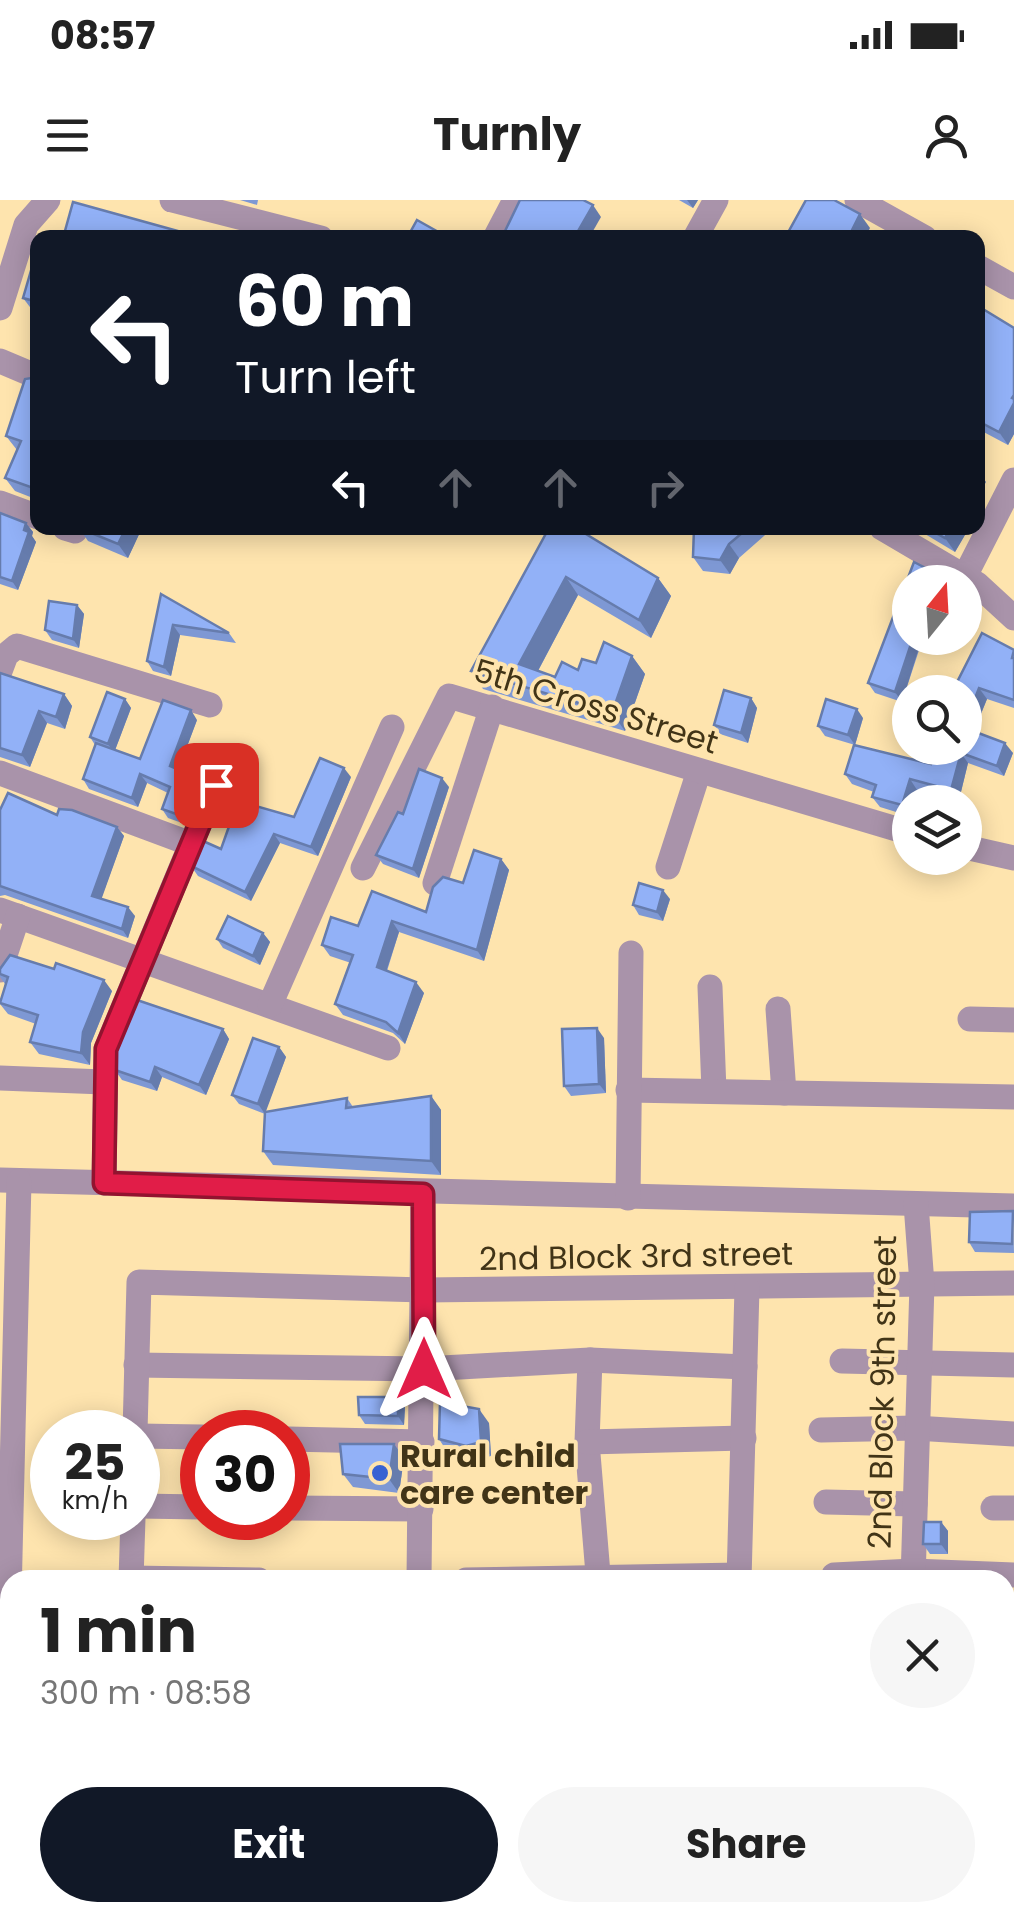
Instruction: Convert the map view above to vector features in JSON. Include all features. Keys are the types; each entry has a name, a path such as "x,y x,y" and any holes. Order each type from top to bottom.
{"street":[{"path":"2,298 26,225 48,200"},
{"path":"172,200 290,230"},
{"path":"498,230 513,200"},
{"path":"699,230 716,200"},
{"path":"857,200 902,230"},
{"path":"985,271 1014,287"},
{"path":"0,361 30,374"},
{"path":"970,565 1014,480"},
{"path":"0,502 30,514"},
{"path":"894,535 945,565"},
{"path":"982,591 1014,618"},
{"path":"0,671 6,655 17,646 210,705"},
{"name":"5th Cross Street","path":"364,868 442,702 458,696 892,828"},
{"path":"435,883 492,707"},
{"path":"270,1005 392,727"},
{"path":"668,867 699,772"},
{"path":"0,773 191,844"},
{"path":"104,1183 106,1049 216,785"},
{"path":"982,851 1014,858"},
{"path":"0,970 9,913 388,1048"},
{"path":"628,1198 631,954"},
{"path":"710,987 714,1092"},
{"path":"778,1009 784,1093"},
{"path":"970,1019 1014,1020"},
{"path":"0,1078 104,1082"},
{"path":"628,1090 1014,1098"},
{"path":"5,1556 9,1181 1014,1206"},
{"path":"419,1570 423,1194"},
{"name":"2nd Block 9th street","path":"913,1570 922,1284 916,1204"},
{"name":"2nd Block 3rd street","path":"136,1365 138,1282 424,1290 1014,1283"},
{"path":"739,1570 747,1288"},
{"path":"136,1410 136,1365 424,1369 590,1360 744,1367"},
{"path":"590,1360 587,1442 598,1570"},
{"path":"842,1361 1014,1365"},
{"path":"821,1430 916,1428 1014,1434"},
{"path":"587,1442 744,1438"},
{"path":"310,1439 422,1442"},
{"path":"826,1502 914,1504"},
{"path":"310,1508 421,1510"},
{"path":"130,1570 131,1540"}],"building":[{"path":"520,200 583,200 593,205 579,230 505,230"},
{"path":"806,200 834,200 860,214 852,230 789,230"},
{"path":"73,202 174,230 65,230"},
{"path":"417,220 435,230 411,230"},
{"path":"30,274 30,300 23,298"},
{"path":"985,310 1014,328 1014,403 999,432 985,425"},
{"path":"30,378 30,487 5,478 21,441 6,436 25,379"},
{"path":"0,513 26,523 24,530 29,532 12,581 0,577"},
{"path":"96,535 122,535 118,544"},
{"path":"545,535 587,535 658,578 639,620 566,577 519,664 555,677 562,662 578,670 582,659 596,663 604,642 632,656 612,713 471,671"},
{"path":"694,535 740,535 720,560 693,557"},
{"path":"161,594 229,633 173,625 164,667 147,661"},
{"path":"49,601 77,605 73,639 45,630"},
{"path":"892,620 892,655 907,655 901,675 892,675 892,691 868,683"},
{"path":"982,633 1014,650 1014,700 982,689 982,675 961,675 971,655 982,655"},
{"path":"0,673 64,694 56,717 39,711 22,755 0,748"},
{"path":"724,690 751,698 741,733 714,725"},
{"path":"107,692 125,699 108,744 90,737"},
{"path":"826,699 857,709 848,735 818,726"},
{"path":"163,700 191,710 170,766 192,775 176,814 162,809 170,787 140,774 132,798 83,779 96,743 140,759"},
{"path":"982,734 1005,743 997,766 982,761"},
{"path":"854,745 892,754 892,765 958,765 952,785 910,779 908,785 892,785 892,802 872,797 876,785 845,774"},
{"path":"320,758 344,768 311,847 274,834 245,892 191,866 203,841 221,849 238,801 294,817"},
{"path":"419,769 442,778 413,869 376,855 398,812 403,814"},
{"path":"8,793 57,815 59,809 72,810 117,827 92,896 128,907 122,929 0,886 0,810"},
{"path":"474,850 501,859 477,950 392,921 377,967 416,982 398,1033 386,1022 335,1004 353,955 322,945 331,917 358,926 372,891 426,912 433,887 443,877 463,883"},
{"path":"639,883 663,890 657,912 633,905"},
{"path":"228,916 263,933 253,956 217,939"},
{"path":"10,955 54,969 56,963 104,980 83,1032 81,1053 30,1042 38,1015 0,1003 8,977 0,974 0,969"},
{"path":"134,999 223,1029 199,1085 155,1067 150,1082 115,1070 116,1043"},
{"path":"597,1028 599,1084 564,1086 562,1029"},
{"path":"253,1038 279,1047 258,1104 232,1095"},
{"path":"431,1096 431,1161 263,1151 265,1112 347,1098 346,1108"},
{"path":"1013,1211 1012,1244 969,1242 970,1212"},
{"path":"358,1397 398,1397 398,1416 359,1415"},
{"path":"440,1402 479,1409 481,1442 466,1446 439,1439"},
{"path":"340,1444 394,1444 389,1479 343,1474"},
{"path":"924,1522 941,1522 941,1544 923,1544"}],"place":[{"name":"Rural child care center","path":"380,1473"}],"route":[{"path":"216,785 106,1049 104,1183 423,1194 424,1369"}]}
